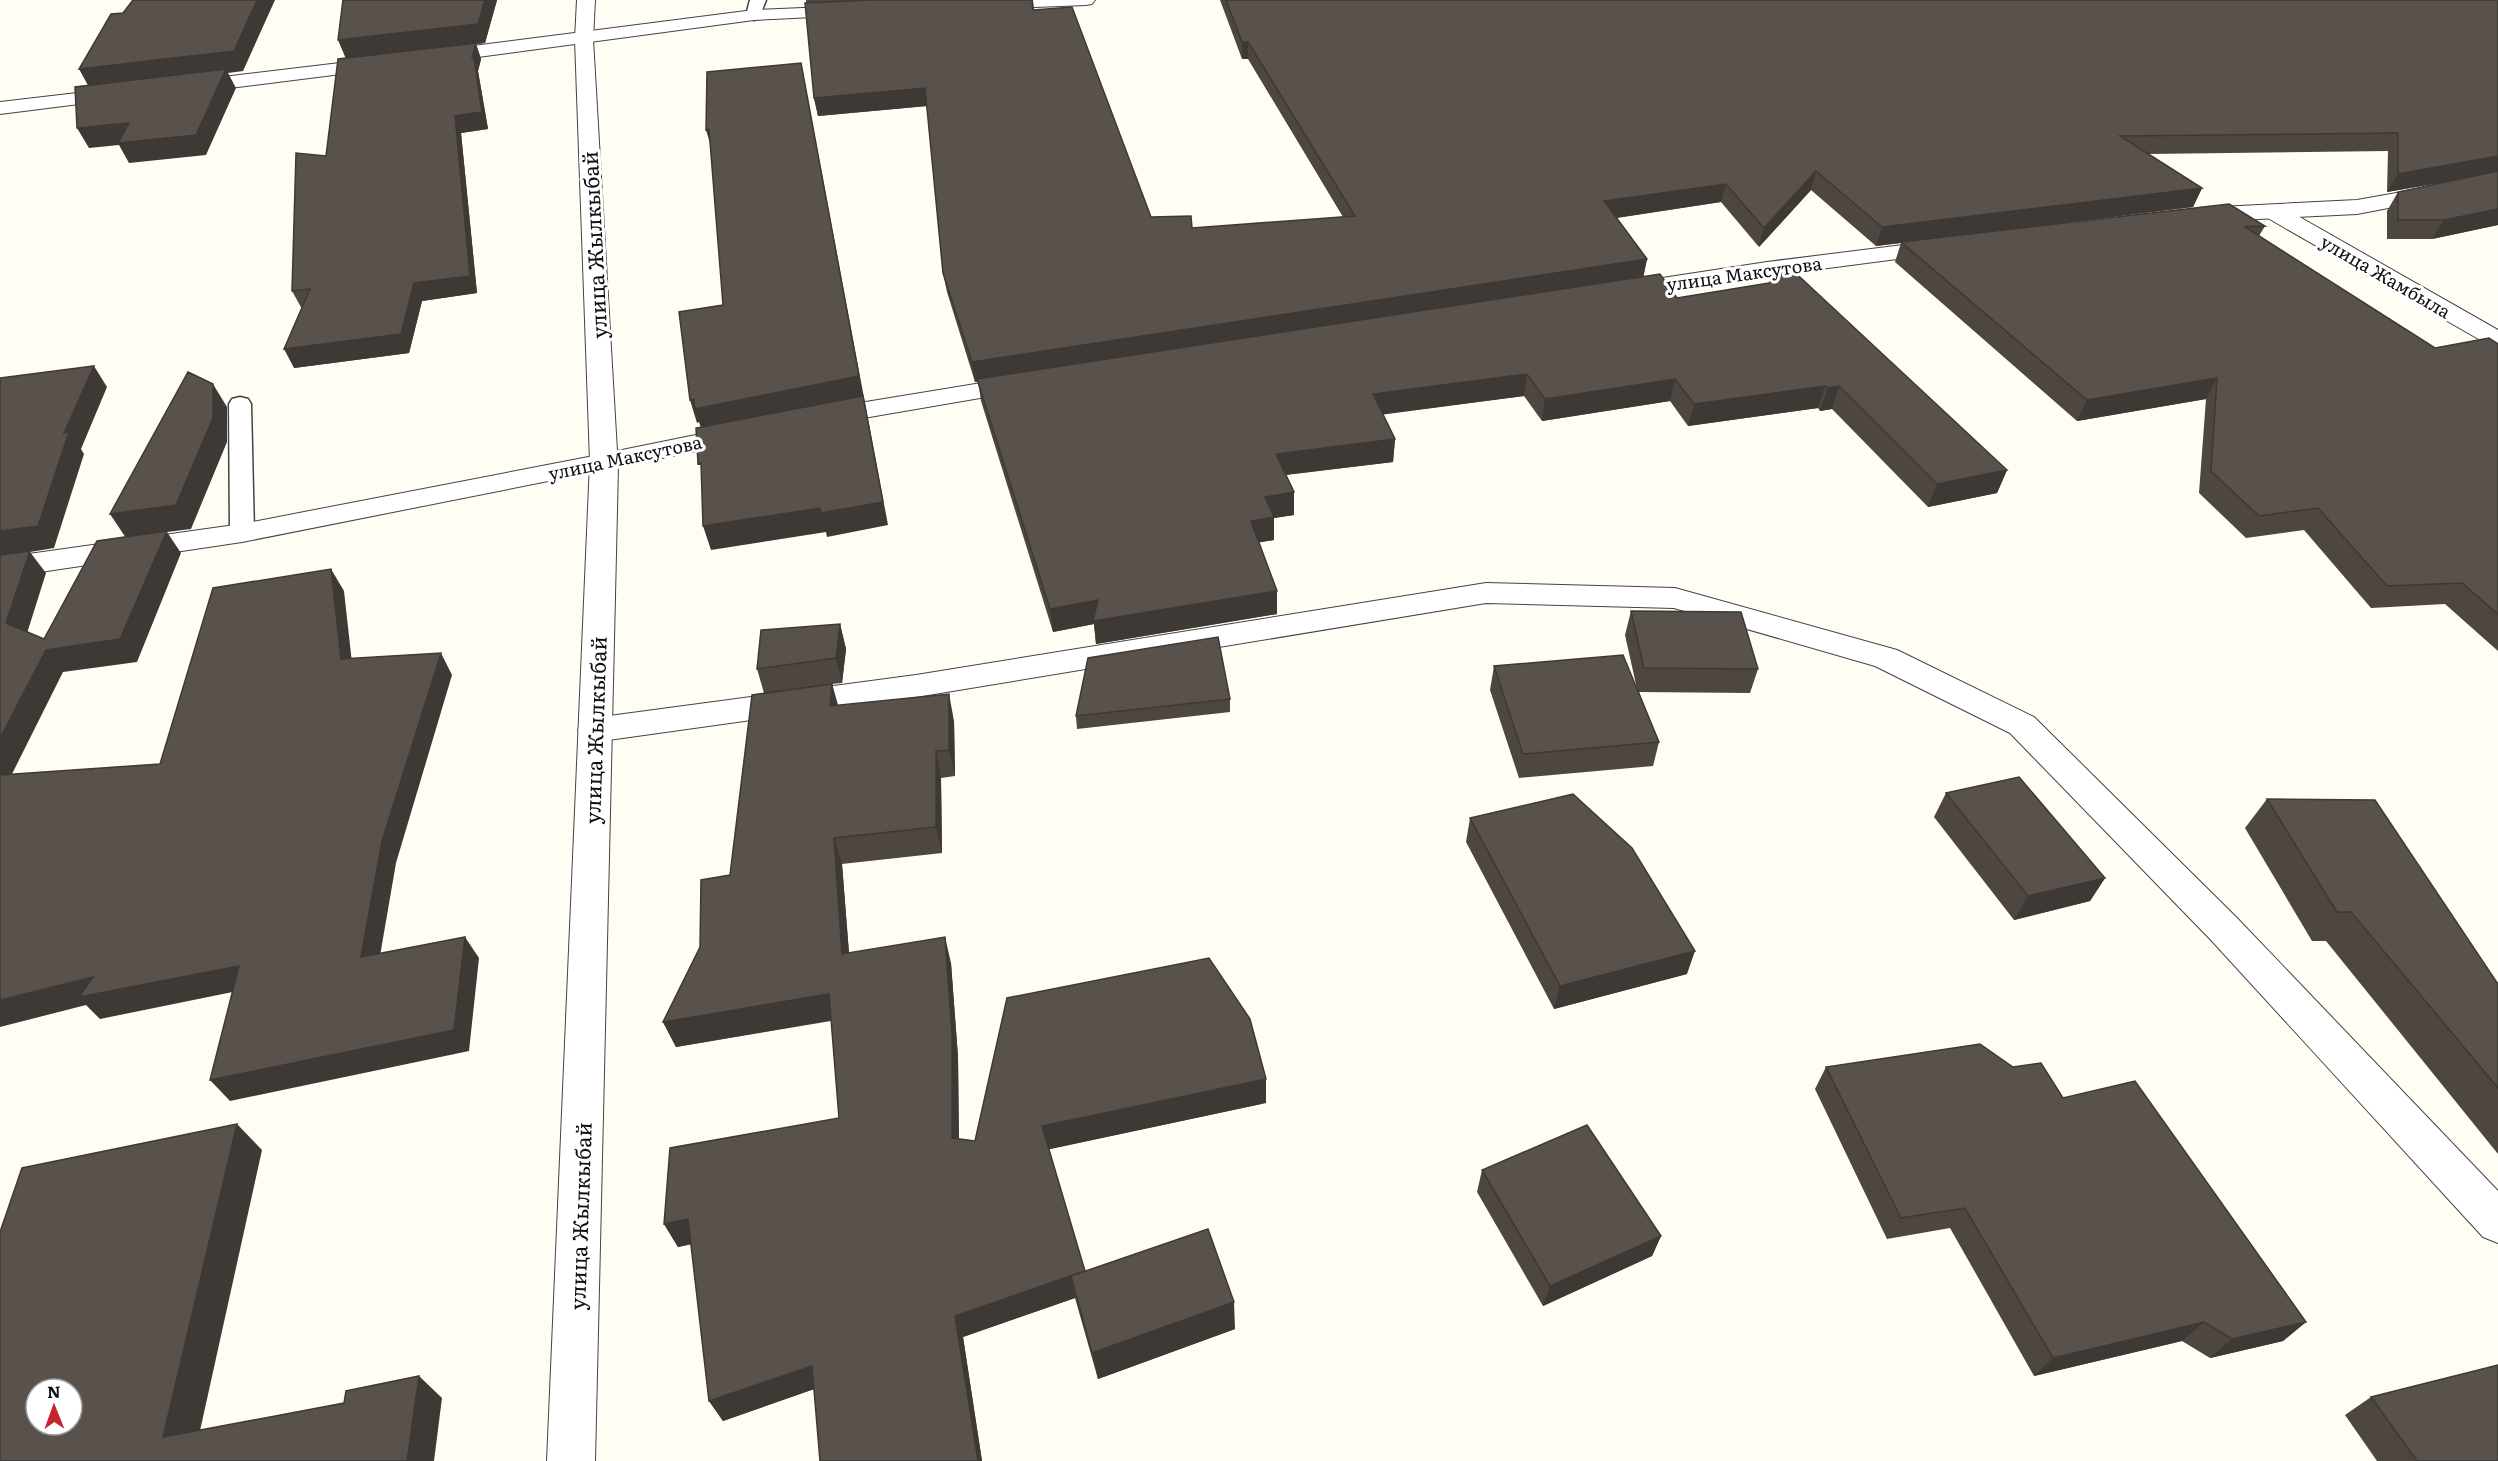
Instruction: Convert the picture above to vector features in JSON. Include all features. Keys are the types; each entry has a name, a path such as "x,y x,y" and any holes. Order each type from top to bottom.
{"street":[{"name":"улица Жылкыбай","path":"571,1461 604,462 584,39 586,0"},
{"path":"967,6 1086,0"},
{"path":"420,59 584,39 756,8 872,10"},
{"path":"175,88 397,62"},
{"path":"0,108 140,92"},
{"path":"2180,217 2357,207 2498,181"},
{"name":"улица Жамбыла","path":"2274,212 2498,340"},
{"name":"улица Максутова","path":"1602,294 1767,269 1967,244"},
{"path":"806,420 1051,380"},
{"name":"улица Максутова","path":"0,568 242,533 761,429"},
{"path":"594,730 916,686 1486,593 1675,598 1886,658 2022,725 2224,929 2498,1222"}],"lane":[{"path":"240,404 242,533"}],"building":[{"path":"133,0 257,0 234,51 79,69 111,14 123,13"},
{"path":"343,0 485,0 478,24 338,40"},
{"path":"873,0 1032,0 1033,10 1072,7 1151,217 1191,216 1192,228 1355,216 1248,42 1242,42 1226,0 2498,0 2498,156 2398,174 2398,133 2120,136 2202,188 1882,227 1816,171 1764,228 1726,184 1604,201 1647,259 972,362 943,273 925,88 814,98 805,3"},
{"path":"476,43 472,58 474,58 482,112 455,116 470,276 414,283 401,334 284,349 310,289 292,291 296,153 326,156 338,59"},
{"path":"801,63 859,376 695,409 694,399 690,400 679,312 723,305 709,129 706,130 707,72"},
{"path":"226,69 196,135 118,143 129,123 77,128 75,87"},
{"path":"2498,171 2498,209 2444,220 2398,220 2398,192"},
{"path":"2229,204 2265,226 2245,227 2435,348 2489,338 2498,344 2498,614 2462,583 2387,586 2318,508 2259,516 2211,471 2217,378 2087,400 1901,242"},
{"path":"1787,265 2007,470 1937,484 1839,386 1694,404 1675,379 1545,399 1527,374 1373,394 1395,439 1276,454 1294,492 1265,497 1274,517 1251,521 1277,591 1093,621 1098,600 1050,609 977,379 1660,274 1677,298 1769,283"},
{"path":"94,366 64,433 69,432 38,526 0,531 0,378"},
{"path":"188,372 213,384 213,418 176,505 110,514"},
{"path":"863,396 883,502 821,513 820,508 703,526 701,463 698,464 696,428"},
{"path":"167,531 120,639 46,650 0,738 0,555 30,551 6,623 44,639 97,541"},
{"path":"331,569 341,659 441,653 382,841 361,957 465,937 454,1030 210,1080 239,966 79,997 93,977 0,1000 0,775 160,764 213,588"},
{"path":"1631,611 1741,612 1758,669 1644,668"},
{"path":"840,624 836,658 757,669 761,630"},
{"path":"1218,637 1230,699 1076,716 1088,658"},
{"path":"1623,655 1659,742 1523,754 1494,666"},
{"path":"832,684 830,706 949,694 949,750 936,751 936,827 834,838 842,954 945,937 952,1033 952,1138 975,1141 1007,998 1209,958 1250,1019 1266,1079 1042,1126 1085,1271 955,1316 978,1461 820,1461 812,1366 709,1401 688,1219 664,1224 670,1148 839,1118 829,994 663,1022 700,947 701,880 730,875 752,695"},
{"path":"2019,777 2105,878 2028,896 1946,793"},
{"path":"1573,794 1632,848 1695,951 1560,986 1470,818"},
{"path":"2267,799 2375,800 2498,984 2498,1088 2351,912 2337,912"},
{"path":"1980,1044 2013,1067 2041,1063 2063,1098 2135,1081 2306,1322 2232,1339 2204,1322 2053,1358 1965,1208 1901,1218 1826,1067"},
{"path":"237,1124 163,1437 344,1403 346,1391 419,1376 407,1461 0,1461 0,1232 22,1168"},
{"path":"1587,1125 1661,1236 1550,1286 1482,1170"},
{"path":"1208,1229 1234,1302 1092,1353 1071,1276"},
{"path":"2498,1365 2498,1461 2417,1461 2371,1397"}]}
